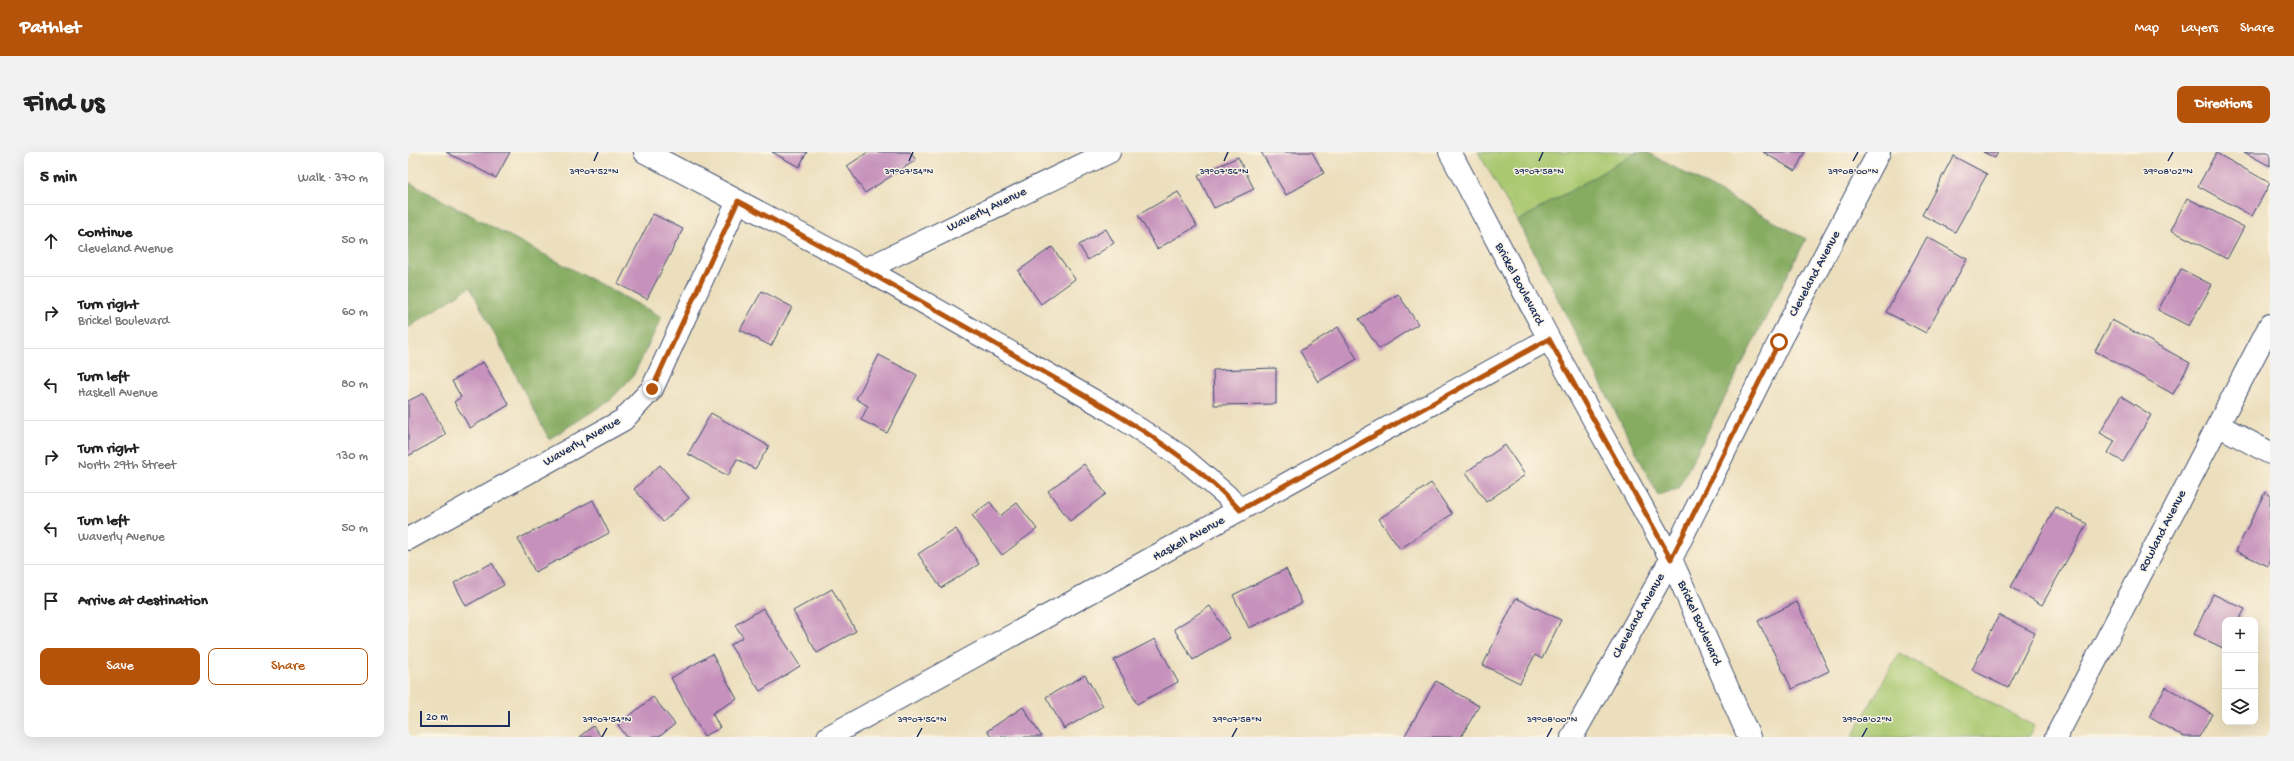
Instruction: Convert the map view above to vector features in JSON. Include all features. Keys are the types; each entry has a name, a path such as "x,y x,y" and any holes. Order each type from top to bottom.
{"street":[{"path":"645,152 866,269 1108,410 1182,457 1226,495 1240,510"},
{"name":"Waverly Avenue","path":"866,269 1109,152"},
{"name":"Brickel Boulevard","path":"1450,152 1549,339 1671,559 1749,737"},
{"name":"Cleveland Avenue","path":"1572,737 1671,559 1779,342 1879,152"},
{"name":"Waverly Avenue","path":"408,539 623,420 652,389 738,201"},
{"name":"Rowland Avenue","path":"2056,737 2270,325"},
{"name":"Haskell Avenue","path":"828,737 1549,339"},
{"path":"2218,425 2270,453"}],"green space":[{"path":"1478,152 1638,152 1518,221"},
{"path":"1638,152 1646,152 1806,239 1678,489 1658,495 1518,221"},
{"path":"408,182 662,317 633,376 609,401 549,439 470,287 408,328"},
{"path":"1899,653 2034,726 2029,737 1852,737"}],"building":[{"path":"446,152 510,152 496,178"},
{"path":"772,152 807,152 799,167"},
{"path":"868,152 910,152 916,160 865,193 847,166"},
{"path":"1261,152 1312,152 1324,173 1286,195"},
{"path":"1763,152 1805,152 1795,171"},
{"path":"1983,152 1998,152 1995,158"},
{"path":"2244,152 2270,152 2270,166"},
{"path":"2216,153 2270,183 2252,216 2198,186"},
{"path":"1953,156 1987,174 1955,232 1922,215"},
{"path":"1238,157 1254,189 1214,208 1198,176"},
{"path":"1178,192 1197,226 1157,249 1138,215"},
{"path":"2187,198 2244,227 2227,259 2171,230"},
{"path":"653,214 683,229 647,299 618,284"},
{"path":"1106,229 1114,243 1088,260 1079,245"},
{"path":"1927,237 1967,259 1926,333 1886,312"},
{"path":"1052,247 1075,279 1041,304 1018,271"},
{"path":"2181,269 2212,285 2189,326 2158,310"},
{"path":"762,291 792,307 771,346 740,330"},
{"path":"1398,294 1418,324 1379,349 1359,319"},
{"path":"2112,320 2190,363 2173,394 2095,351"},
{"path":"1338,327 1357,359 1318,382 1300,351"},
{"path":"879,355 917,375 887,433 861,420 868,406 856,399"},
{"path":"483,362 509,405 470,428 454,402 461,397 452,381"},
{"path":"1276,368 1276,404 1214,405 1213,370"},
{"path":"424,393 446,435 408,456 408,401"},
{"path":"2121,396 2151,415 2123,462 2108,453 2115,441 2100,433"},
{"path":"711,413 769,446 755,469 737,459 728,476 688,454"},
{"path":"1505,445 1525,475 1486,502 1466,472"},
{"path":"1084,464 1106,494 1070,521 1048,491"},
{"path":"660,465 689,498 663,522 634,489"},
{"path":"1431,483 1452,514 1400,549 1379,519"},
{"path":"2265,492 2270,495 2270,562 2268,566 2236,551"},
{"path":"593,500 609,533 535,572 518,539"},
{"path":"990,502 1000,516 1017,503 1037,529 1002,555 972,515"},
{"path":"2056,507 2087,524 2042,605 2011,587"},
{"path":"956,529 979,564 941,588 918,554"},
{"path":"492,563 504,585 466,606 454,583"},
{"path":"1286,569 1302,603 1249,628 1233,595"},
{"path":"832,589 856,631 817,653 793,611"},
{"path":"2213,594 2245,609 2241,617 2222,617 2222,648 2194,634"},
{"path":"1516,598 1561,620 1542,659 1535,655 1520,683 1483,665"},
{"path":"1797,602 1829,671 1792,689 1758,621"},
{"path":"1210,606 1230,638 1193,660 1174,629"},
{"path":"763,608 800,666 760,691 730,645 743,637 735,625"},
{"path":"1999,615 2035,633 2008,688 1972,670"},
{"path":"1155,639 1178,682 1137,704 1114,660"},
{"path":"712,654 737,699 712,713 720,728 704,736 671,678"},
{"path":"1085,675 1103,706 1064,729 1046,697"},
{"path":"1436,681 1479,706 1461,737 1404,737"},
{"path":"2166,687 2212,714 2199,737 2184,737 2149,717"},
{"path":"653,697 675,724 659,737 627,737 618,725"},
{"path":"1023,707 1042,737 991,737 987,731"},
{"path":"593,726 601,737 579,737"}],"route":[{"path":"652,389 738,201 866,269 1108,410 1182,457 1226,495 1240,510 1549,339 1671,559 1779,342"}]}
